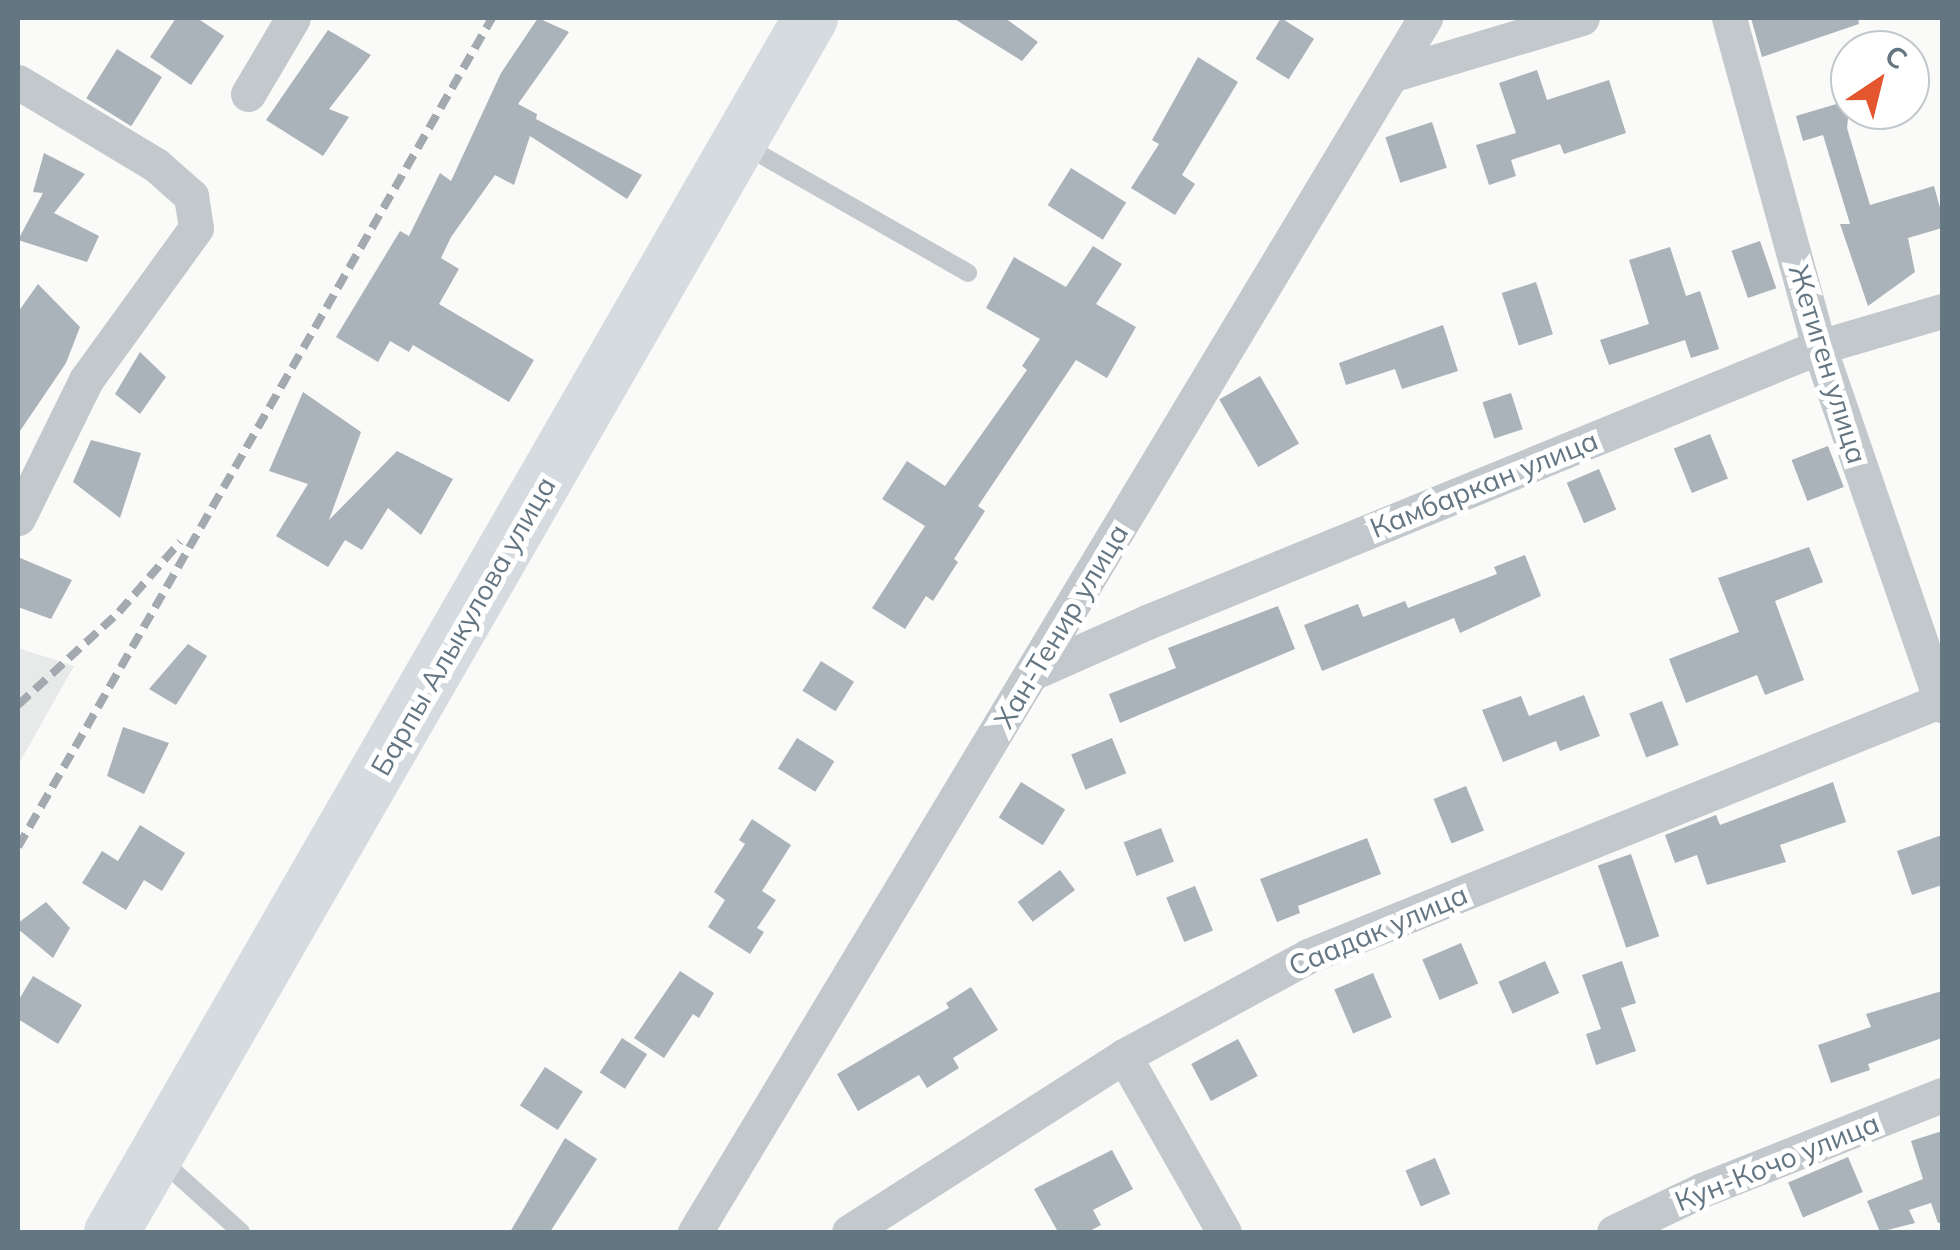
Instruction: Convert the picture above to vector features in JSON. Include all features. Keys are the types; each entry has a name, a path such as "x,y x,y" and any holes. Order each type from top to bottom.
{"main road":[{"name":"Барпы Алыкулова улица","path":"111,1232 810,18"}],"street":[{"path":"248,94 293,18"},
{"name":"Хан-Тенир улица","path":"694,1232 1425,18"},
{"path":"1394,74 1582,18"},
{"name":"Жетиген улица","path":"1729,18 1819,347 1942,702"},
{"path":"18,82 156,165 191,196 196,228 86,380 18,518"},
{"name":"Камбаркан улица","path":"1032,673 1147,622 1819,347 1942,312"},
{"name":"Саадак улица","path":"849,1232 1124,1056 1308,956 1942,702"},
{"path":"1124,1056 1224,1232"},
{"name":"Кун-Кочо улица","path":"1614,1232 1702,1190 1942,1095"}],"lane":[{"path":"740,142 968,274"},
{"path":"156,1156 235,1230"}],"shaded area":[{"path":"18,648 74,666 18,765"}],"building":[{"path":"176,18 197,18 224,36 191,85 150,57"},
{"path":"538,18 569,32 518,104 537,114 536,119 642,175 627,199 530,136 514,185 495,175 451,237 441,258 459,269 439,304 534,360 509,402 413,345 409,352 390,341 378,362 336,337 400,231 409,236 440,173 451,181 501,73"},
{"path":"953,18 1005,18 1038,42 1022,61"},
{"path":"1281,18 1314,39 1289,79 1256,59"},
{"path":"1751,18 1858,18 1859,24 1830,30 1830,34 1762,57"},
{"path":"328,30 371,55 329,109 349,117 323,156 266,120"},
{"path":"117,49 162,77 131,126 86,98"},
{"path":"1198,57 1238,82 1182,175 1195,184 1175,215 1131,188 1159,144 1152,140"},
{"path":"1537,70 1547,100 1609,80 1626,133 1564,154 1560,144 1511,160 1516,176 1489,185 1476,145 1516,133 1499,83"},
{"path":"1830,106 1830,130 1848,130 1870,205 1934,186 1942,228 1908,238 1915,272 1868,306 1840,224 1850,224 1823,135 1803,141 1796,116"},
{"path":"1432,122 1447,168 1400,183 1385,137"},
{"path":"44,153 85,174 54,213 99,236 87,262 18,240 43,193 33,192"},
{"path":"1071,168 1126,202 1103,240 1048,205"},
{"path":"1760,241 1776,288 1748,298 1732,251"},
{"path":"1093,246 1122,264 1096,304 1136,327 1107,378 1076,360 978,506 985,511 954,559 958,562 933,601 926,596 905,629 872,608 925,526 882,499 907,461 945,486 1027,370 1022,366 1040,339 986,308 1014,257 1066,287"},
{"path":"1670,247 1686,296 1700,291 1719,349 1691,358 1685,340 1609,365 1600,340 1649,324 1629,260"},
{"path":"1536,282 1553,334 1519,345 1502,293"},
{"path":"38,284 80,327 66,363 18,434 18,312"},
{"path":"1443,325 1458,371 1402,389 1395,369 1346,385 1339,363"},
{"path":"140,352 166,377 140,414 115,394"},
{"path":"1260,376 1299,444 1258,467 1219,400"},
{"path":"303,392 361,432 329,520 397,451 453,479 421,535 388,508 362,550 345,540 328,567 276,536 308,484 269,471"},
{"path":"1511,393 1523,429 1494,438 1482,402"},
{"path":"1710,434 1728,479 1692,493 1674,449"},
{"path":"91,440 141,453 120,518 73,482"},
{"path":"1828,446 1844,487 1807,501 1792,460"},
{"path":"1599,469 1616,510 1584,523 1567,483"},
{"path":"1809,547 1823,582 1775,601 1804,680 1765,695 1757,675 1686,703 1669,659 1739,632 1718,578"},
{"path":"1525,555 1541,596 1460,633 1454,618 1322,671 1304,625 1358,604 1363,617 1405,601 1408,608 1497,574 1494,567"},
{"path":"18,557 72,580 51,619 18,607"},
{"path":"1278,606 1295,649 1120,723 1109,694 1176,668 1168,648"},
{"path":"188,644 207,656 176,705 149,689"},
{"path":"821,661 854,682 836,711 802,691"},
{"path":"1584,695 1600,736 1560,751 1556,741 1503,762 1482,710 1521,696 1529,716"},
{"path":"1662,701 1679,745 1646,757 1629,714"},
{"path":"123,727 169,743 144,794 107,776"},
{"path":"797,738 834,761 815,792 778,769"},
{"path":"1112,738 1126,773 1085,790 1071,754"},
{"path":"1021,782 1065,810 1043,845 999,818"},
{"path":"1833,782 1846,822 1780,845 1786,862 1707,885 1697,855 1675,863 1665,835 1716,815 1720,825"},
{"path":"1466,786 1484,831 1452,844 1434,799"},
{"path":"752,819 791,845 762,891 776,900 757,928 764,932 750,954 708,927 725,900 714,892 745,844 739,840"},
{"path":"140,825 185,853 162,891 144,880 126,910 82,883 102,851 118,861"},
{"path":"1161,828 1174,862 1137,876 1124,842"},
{"path":"1942,835 1942,885 1912,895 1897,851"},
{"path":"1367,838 1381,874 1298,906 1300,913 1277,922 1260,879"},
{"path":"1631,854 1659,936 1626,948 1598,865"},
{"path":"1060,870 1075,890 1033,922 1018,902"},
{"path":"1195,886 1213,931 1184,942 1166,898"},
{"path":"46,902 70,928 53,958 18,929 18,923"},
{"path":"1461,943 1478,984 1440,1000 1422,959"},
{"path":"1545,961 1559,993 1513,1014 1498,982"},
{"path":"1622,961 1636,1003 1621,1008 1636,1051 1596,1065 1586,1034 1601,1029 1582,975"},
{"path":"680,971 714,993 699,1018 693,1014 664,1058 634,1038"},
{"path":"1373,973 1392,1017 1353,1034 1334,989"},
{"path":"33,976 82,1005 58,1044 18,1019 18,1001"},
{"path":"971,987 998,1030 953,1058 959,1068 927,1088 919,1075 858,1111 837,1074 949,1008 946,1003"},
{"path":"1942,991 1942,1038 1868,1064 1870,1070 1831,1083 1818,1045 1871,1027 1866,1014"},
{"path":"622,1038 647,1054 625,1089 600,1072"},
{"path":"1238,1039 1258,1076 1211,1101 1191,1064"},
{"path":"545,1067 583,1092 558,1130 520,1106"},
{"path":"1942,1131 1942,1222 1938,1223 1931,1203 1909,1210 1915,1223 1880,1232 1867,1201 1923,1179 1911,1141"},
{"path":"565,1138 597,1159 550,1232 510,1232"},
{"path":"1112,1150 1133,1189 1093,1210 1101,1225 1088,1232 1058,1232 1034,1189"},
{"path":"1848,1157 1863,1192 1803,1217 1788,1182"},
{"path":"1435,1158 1450,1194 1421,1206 1406,1171"}],"railway":[{"path":"18,847 492,18"},
{"path":"18,705 119,612 180,542"}]}
